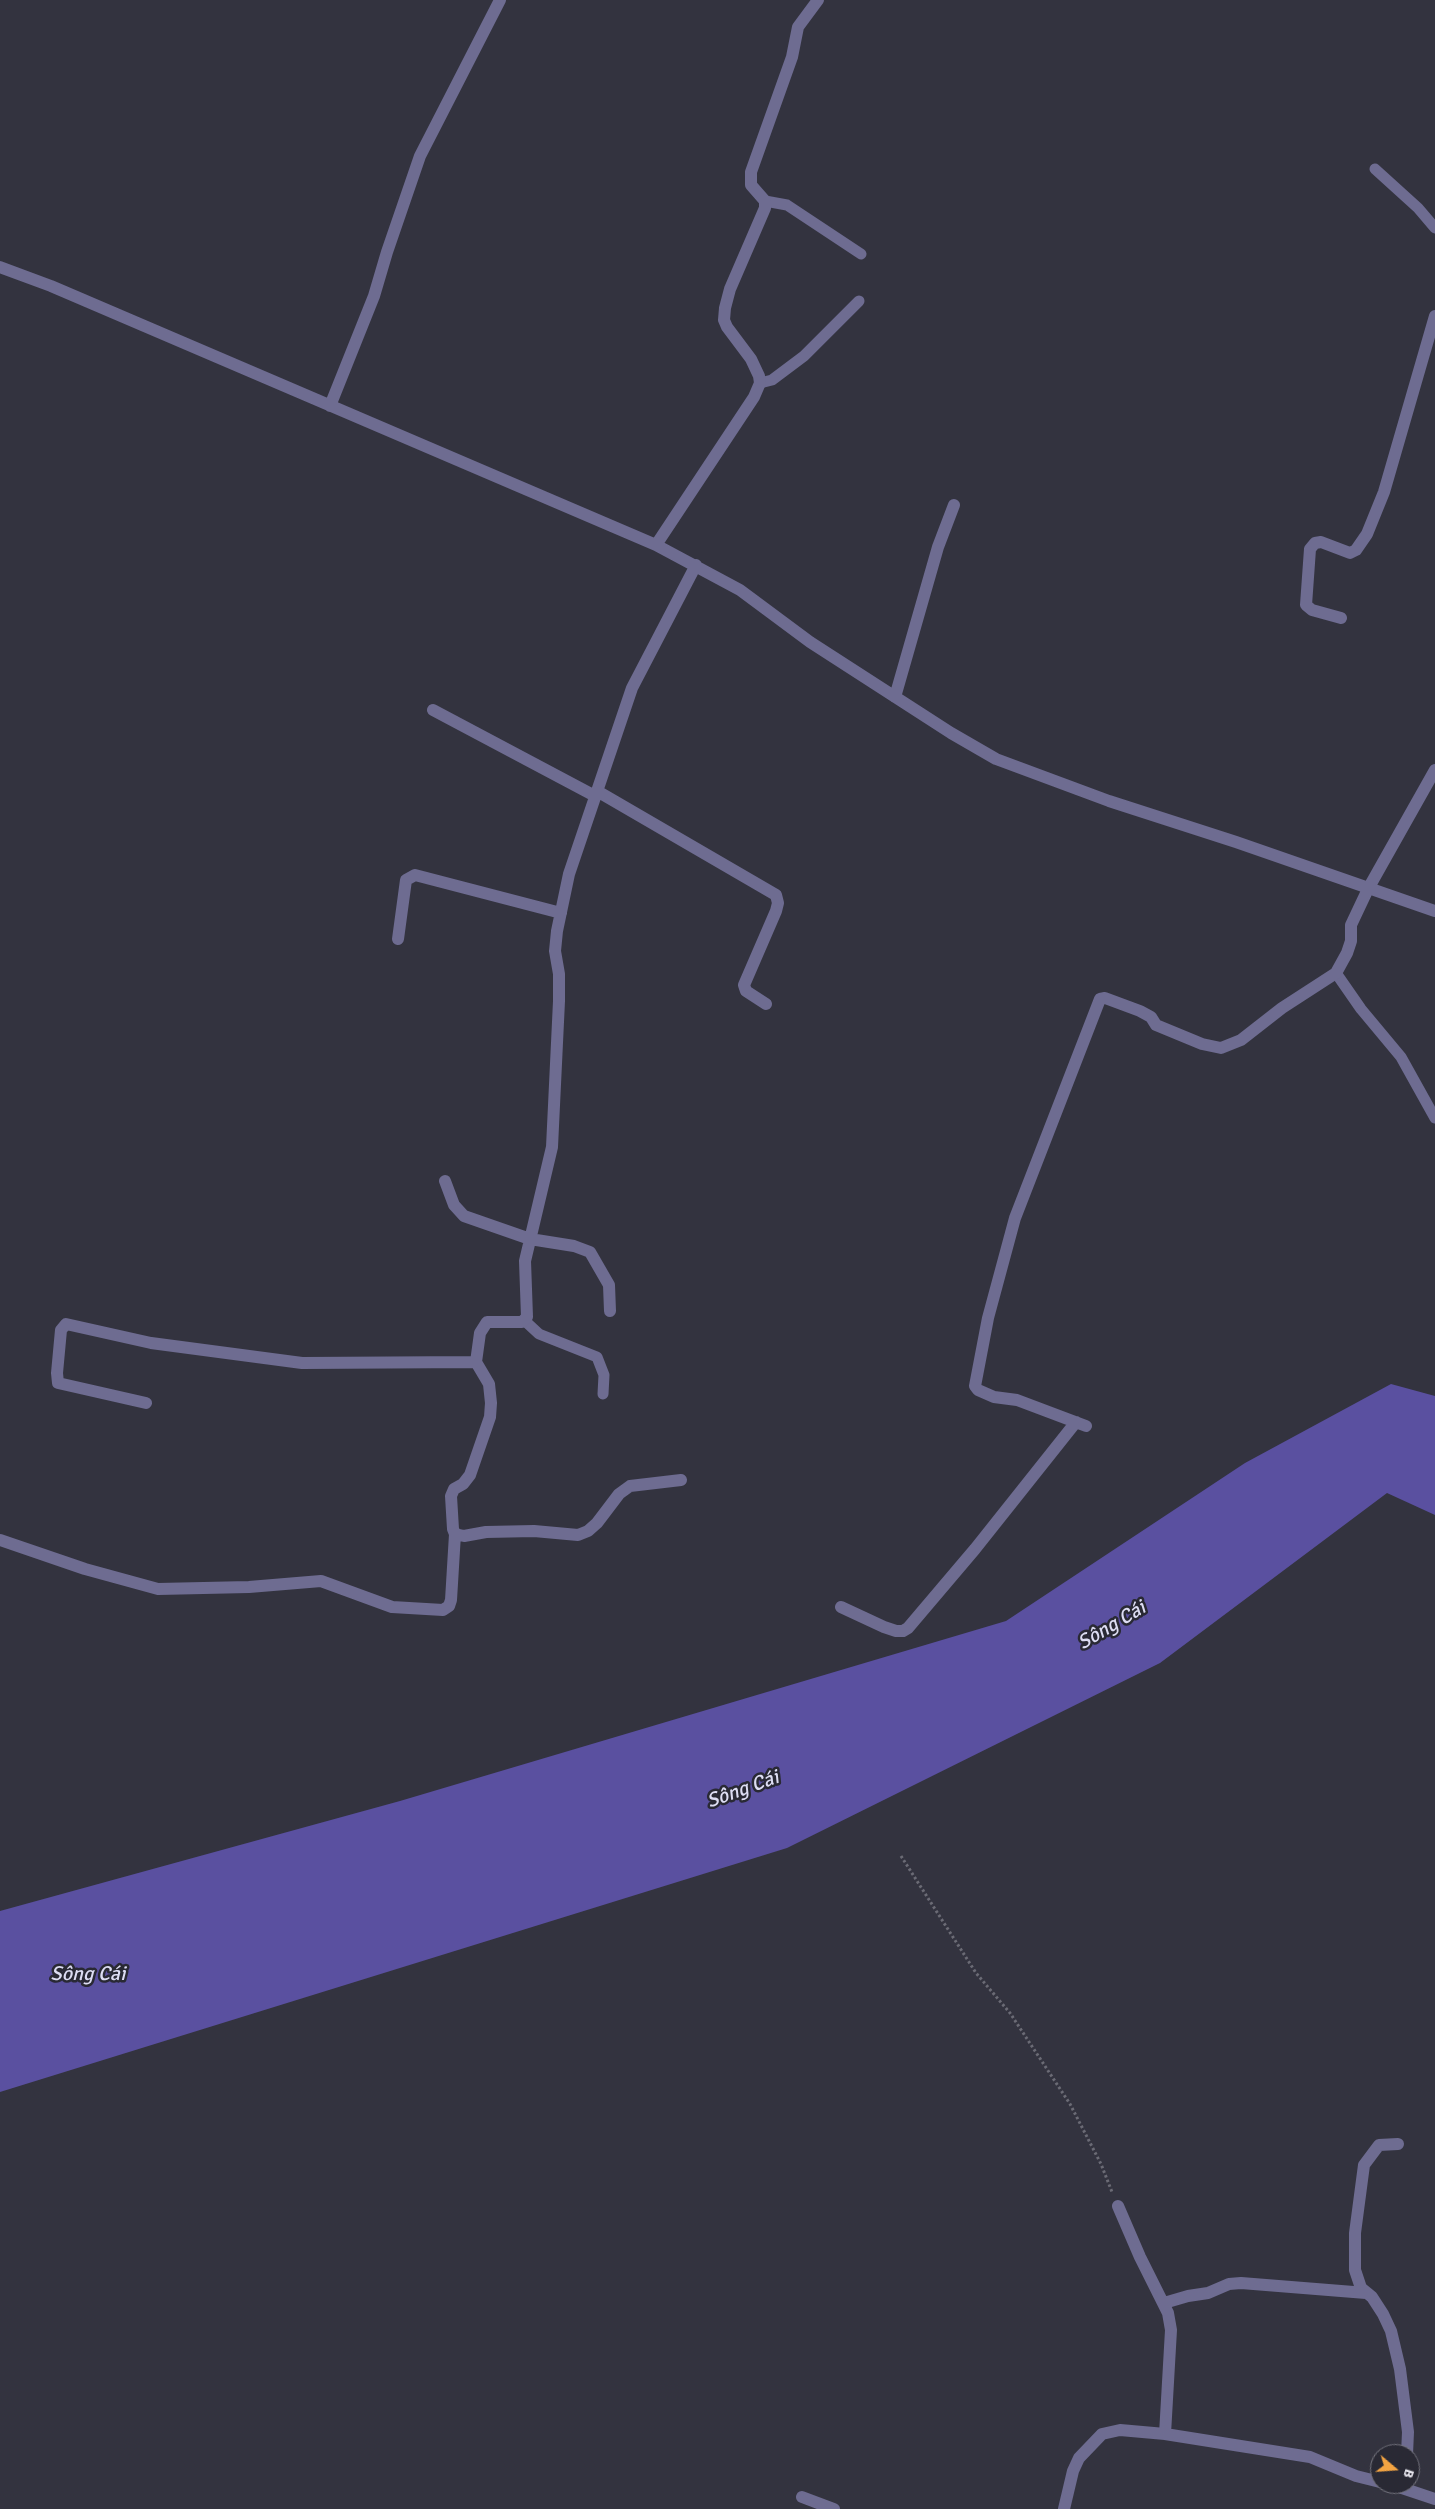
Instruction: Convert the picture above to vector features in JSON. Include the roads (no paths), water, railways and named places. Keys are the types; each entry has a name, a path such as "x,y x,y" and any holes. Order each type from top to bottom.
{"street":[{"path":"330,406 374,296 420,156 500,0"},
{"path":"656,545 754,397 760,383 759,376 751,359 724,320 730,289 762,216 765,201 751,185 751,172 792,57 798,27 818,0"},
{"path":"0,267 51,286 656,545 740,590 810,642 951,733 1019,769 1435,911"},
{"path":"1341,618 1312,610 1306,605 1310,548 1315,543 1321,542 1350,554 1356,550 1367,534 1384,492 1435,316"},
{"path":"895,697 938,547 954,505"},
{"path":"0,1540 84,1569 158,1589 248,1588 321,1581 392,1607 443,1610 449,1606 455,1534 450,1507 451,1496 454,1489 463,1484 476,1464 490,1417 492,1402 489,1384 476,1362 483,1326 488,1322 525,1321 527,1312 525,1261 552,1147 559,1001 559,974 555,952 569,874 632,688 696,565"},
{"path":"433,710 596,793 776,895 778,903 776,911 744,985 746,990 766,1004"},
{"path":"841,1607 896,1631 903,1631 908,1628 1081,1424 1017,1400 994,1396 978,1390 974,1386 988,1318 1015,1218 1100,1000 1105,998 1128,1006 1151,1017 1156,1026 1202,1044 1221,1048 1240,1040 1282,1008 1336,973 1347,953 1351,941 1351,925 1368,889 1435,770"},
{"path":"398,939 406,880 415,875 561,913"},
{"path":"445,1181 454,1205 464,1216 530,1239 574,1246 590,1252 609,1285 610,1311"},
{"path":"146,1403 58,1383 57,1373 61,1330 66,1324 151,1343 302,1364 476,1362"},
{"path":"455,1534 464,1536 486,1532 534,1531 578,1535 588,1531 597,1523 619,1494 630,1486 681,1480"},
{"path":"1398,2144 1379,2145 1373,2150 1362,2171 1355,2233 1356,2270 1358,2282 1383,2314 1391,2331 1400,2369 1408,2432 1407,2444"},
{"path":"1118,2206 1140,2257 1164,2303 1171,2330 1165,2434"},
{"path":"1164,2303 1188,2296 1208,2294 1229,2284 1241,2283 1366,2293"},
{"path":"1064,2509 1073,2471 1080,2458 1102,2434 1120,2430 1165,2434 1310,2457 1356,2476 1370,2480"},
{"path":"1420,2492 1435,2498"},
{"path":"802,2497 834,2509"}],"lane":[{"path":"1375,169 1418,208 1435,228"},
{"path":"765,201 787,206 861,254"},
{"path":"760,383 772,380 804,356 859,301"},
{"path":"1336,973 1361,1009 1401,1057 1435,1118"},
{"path":"525,1321 539,1334 597,1357 604,1375 603,1394"}],"water":[{"name":"Sông Cái","path":"1391,1384 1435,1396 1435,1515 1387,1493 1160,1663 787,1848 0,2092 0,1911 400,1801 1006,1621 1245,1463"}]}
